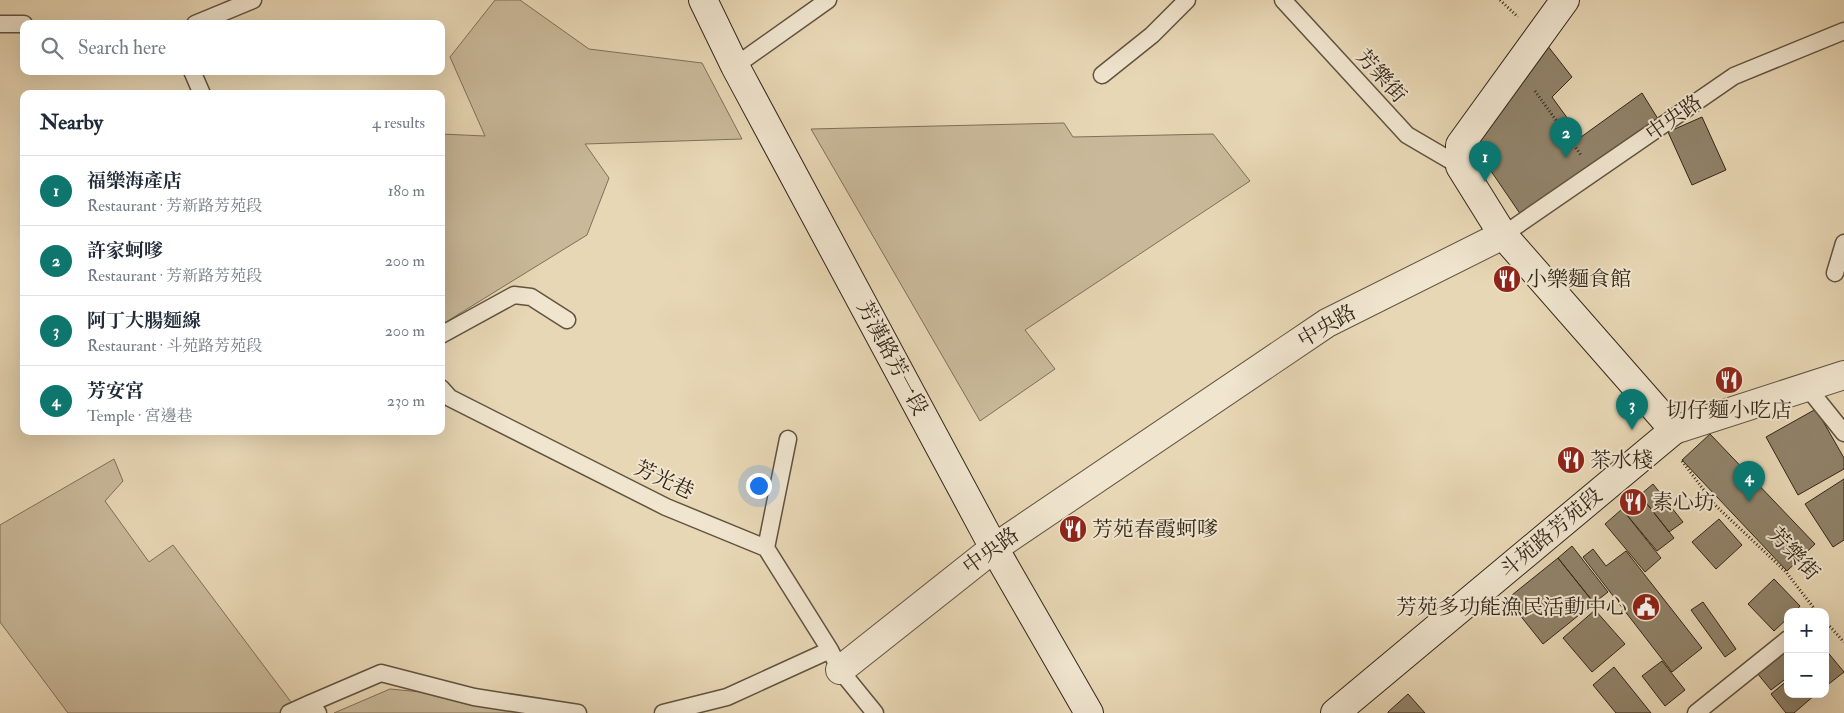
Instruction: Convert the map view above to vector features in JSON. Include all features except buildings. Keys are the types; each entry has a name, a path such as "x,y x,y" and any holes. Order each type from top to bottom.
{"street":[{"name":"芳漢路芳一段","path":"702,0 735,66 994,548 1089,713"},
{"path":"1565,0 1460,145 1460,166 1503,235 1674,430 1844,375"},
{"name":"中央路","path":"835,660 994,548 1327,323 1503,235"},
{"name":"斗苑路芳苑段","path":"1335,713 1674,430"}],"lane":[{"path":"205,20 253,0"},
{"path":"735,66 828,0"},
{"path":"1102,74 1152,35 1186,0"},
{"name":"芳樂街","path":"1283,0 1406,136 1460,166"},
{"path":"0,24 20,24"},
{"name":"中央路","path":"1503,235 1734,76 1844,30"},
{"path":"194,75 200,90"},
{"path":"1835,273 1844,243"},
{"path":"445,333 514,295 531,297 567,320"},
{"path":"1806,387 1844,433"},
{"name":"芳光巷","path":"445,392 450,398 666,507 766,548"},
{"path":"788,439 766,548 835,660 875,713"},
{"path":"1696,713 1784,642"},
{"path":"662,713 726,697 835,660"},
{"path":"289,713 315,708 381,672 474,697 578,713"}],"path":[{"path":"1516,67 1594,172"},
{"name":"芳樂街","path":"1674,430 1679,457 1715,505 1786,572 1814,608"},
{"path":"1829,625 1844,642"}],"shaded area":[{"path":"495,0 520,0 589,49 702,63 742,139 585,144 609,178 587,235 445,323 445,134 485,136 450,57"},
{"path":"1064,123 1073,137 1213,134 1250,181 1025,330 1055,369 980,421 811,129"},
{"path":"114,459 123,481 105,501 149,562 173,545 297,710 289,713 68,713 0,622 0,525"},
{"path":"390,689 474,697 534,713 334,713"}],"place":[{"name":"許家蚵嗲","path":"1566,158"},
{"name":"福樂海產店","path":"1485,182"},
{"name":"小樂麵食館","path":"1507,279"},
{"name":"切仔麵小吃店","path":"1729,380"},
{"name":"阿丁大腸麵線","path":"1632,430"},
{"name":"茶水棧","path":"1571,460"},
{"name":"素心坊","path":"1633,502"},
{"name":"芳安宮","path":"1749,502"},
{"name":"芳苑春霞蚵嗲","path":"1073,529"},
{"name":"芳苑多功能漁民活動中心","path":"1646,607"}]}
